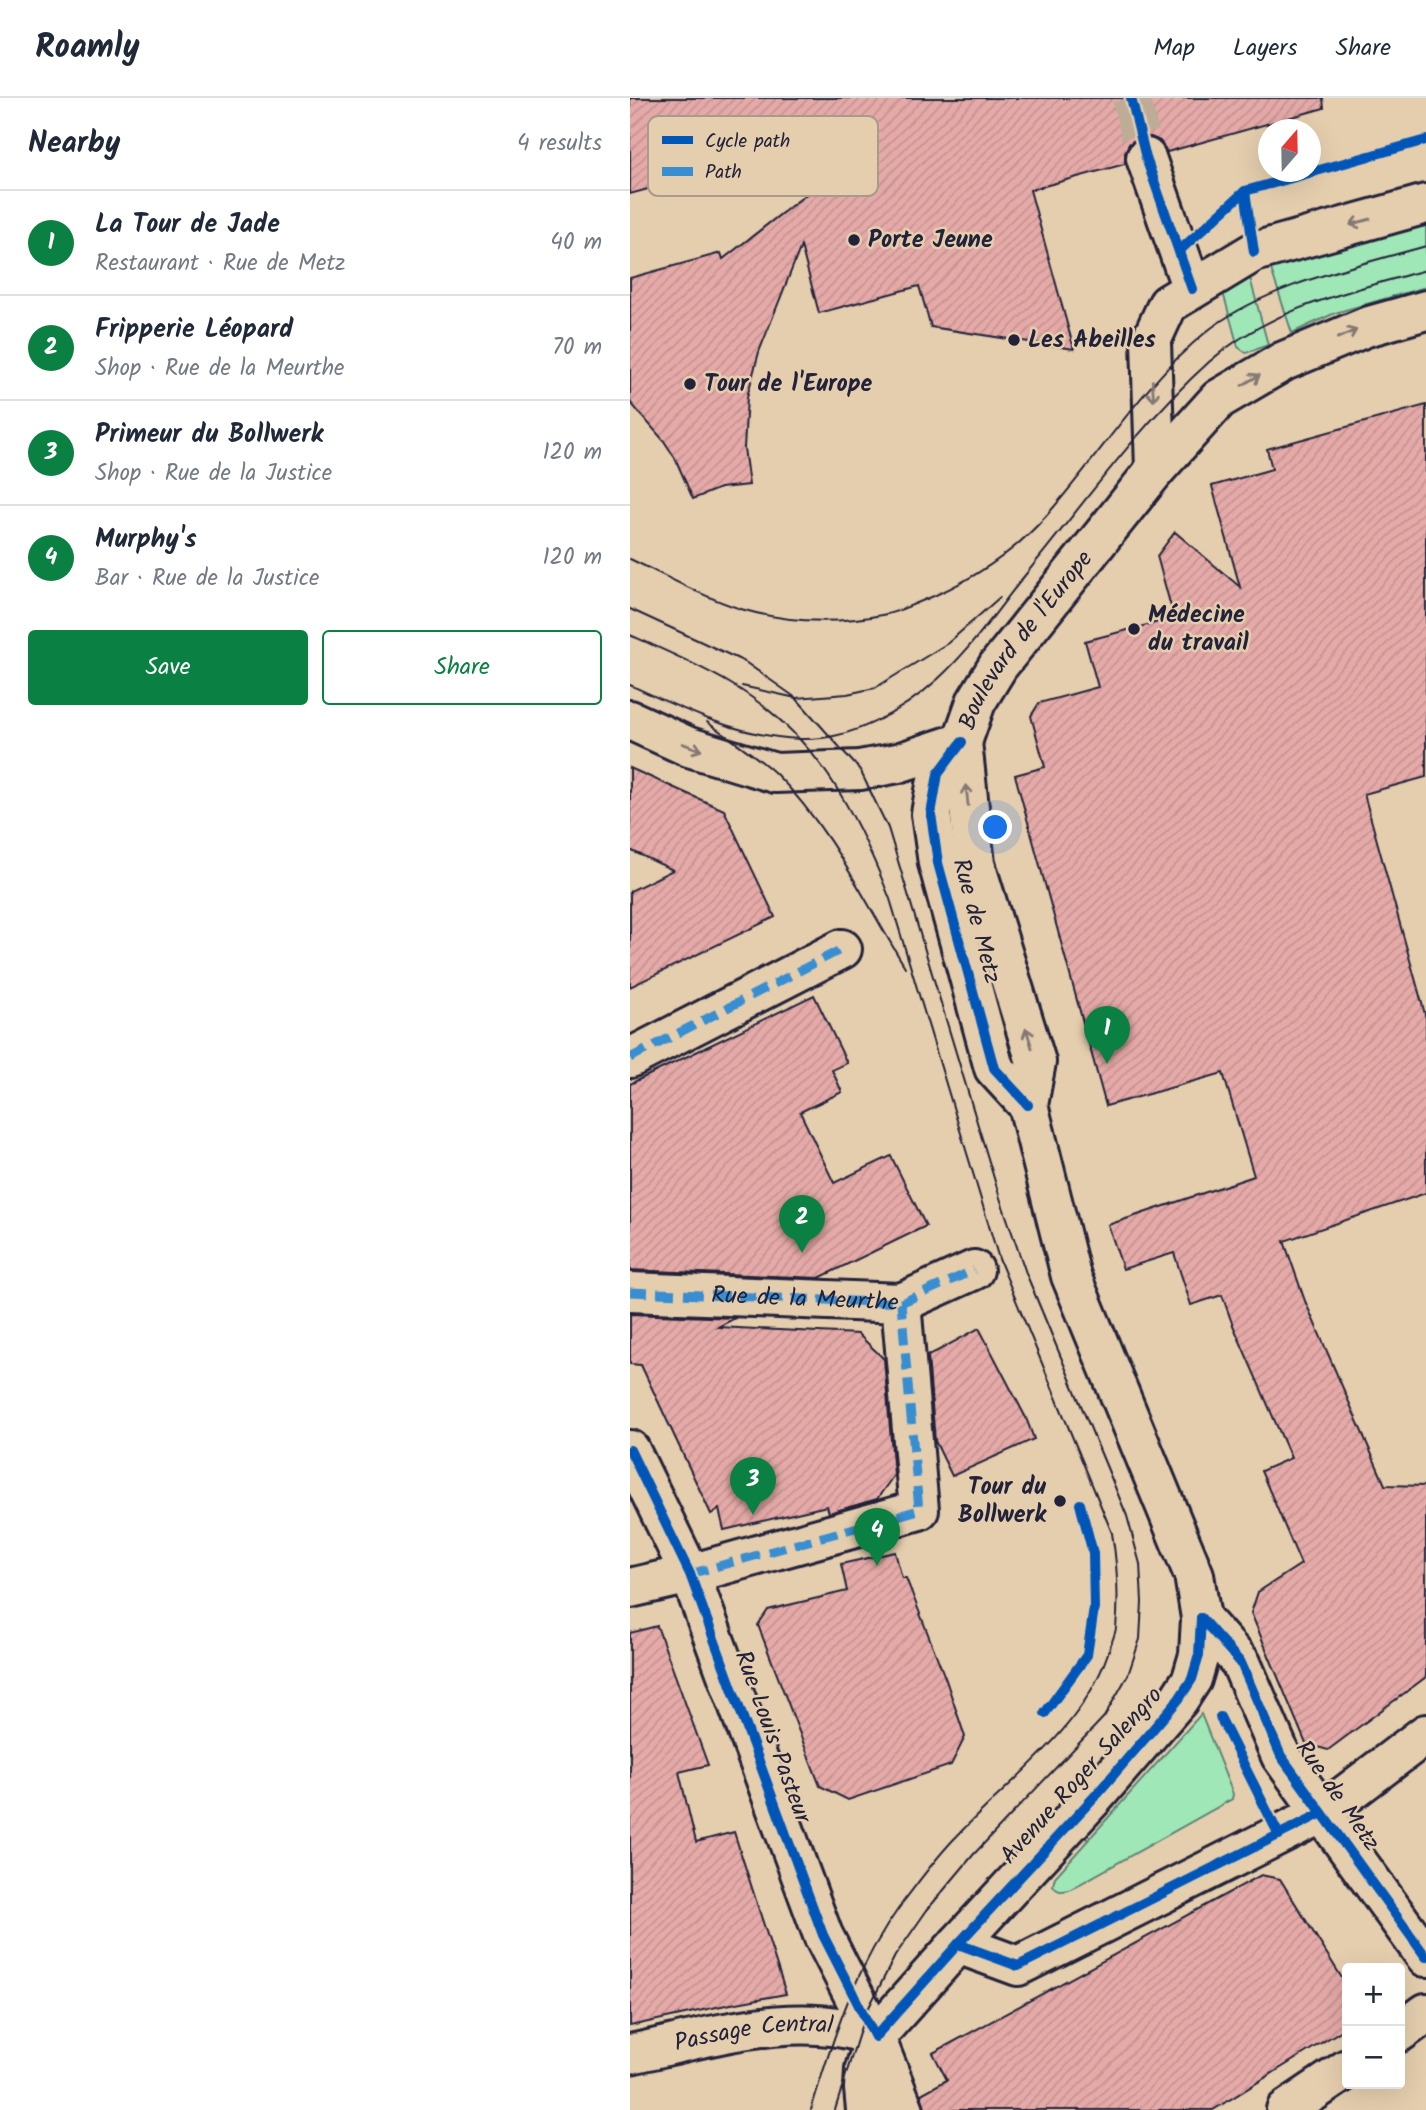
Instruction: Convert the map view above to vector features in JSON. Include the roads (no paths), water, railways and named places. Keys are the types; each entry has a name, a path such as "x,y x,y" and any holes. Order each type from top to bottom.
{"street":[{"path":"1146,158 1192,289"},
{"path":"1155,470 1152,341 1168,304 1254,253 1426,204"},
{"name":"Boulevard de l'Europe","path":"630,719 689,747 775,773 860,770 898,763 962,742 976,702 998,666 1155,470 1219,399 1284,360 1366,327 1426,310"},
{"name":"Rue de Metz","path":"962,742 975,864 1036,1062 1028,1105 1071,1276 1194,1575 1201,1618 1241,1662 1281,1756 1426,1957"},
{"path":"630,1058 842,949"},
{"name":"Rue de la Meurthe","path":"630,1292 901,1303 974,1270"},
{"path":"630,1588 690,1574 919,1510 901,1303"},
{"name":"Rue Louis Pasteur","path":"630,1450 690,1574 823,1935 875,2037 904,2110"},
{"name":"Avenue Roger Salengro","path":"875,2037 1180,1699 1192,1679 1199,1655 1201,1618"},
{"path":"958,1944 1018,1966 1322,1813 1426,1734"},
{"path":"1405,2028 1426,2013"},
{"name":"Passage Central","path":"630,2054 781,2023 836,2026 875,2037"},
{"path":"866,2110 863,2089 865,2068 875,2037"},
{"path":"1286,2110 1336,2077"}],"tunnel":[{"path":"1131,98 1146,158"}],"tram line":[{"path":"630,559 727,604 759,614 832,621 887,614 902,609 970,577 1019,543 1047,515 1162,374 1206,332 1229,316 1311,279 1426,246"},
{"path":"630,685 713,721 778,737 800,739 838,735 856,730 892,713 924,691 962,655 1136,437 1209,362 1233,343 1284,315 1340,294 1426,270"},
{"path":"742,686 796,698 847,694 875,688 948,643 1000,597"},
{"path":"630,609 745,662 796,698 860,770 888,828 1000,1198 1026,1273 1127,1516 1140,1564 1140,1639 1128,1675 1104,1717 974,1854 927,1910 895,1956 864,2017 835,2110"},
{"path":"630,635 706,670 761,704 810,751 847,805 890,899 999,1259 1112,1533 1114,1544 1116,1628 1096,1681 1063,1730 950,1844 886,1927 848,2002 811,2110"},
{"path":"707,722 768,767 796,795 846,866 905,967"}],"place":[{"name":"Porte Jeune","path":"854,240"},
{"name":"Les Abeilles","path":"1014,340"},
{"name":"Tour de l'Europe","path":"690,384"},
{"name":"Médecine du travail","path":"1134,629"},
{"name":"La Tour de Jade","path":"1107,1064"},
{"name":"Fripperie Léopard","path":"802,1253"},
{"name":"Tour du Bollwerk","path":"1060,1501"},
{"name":"Primeur du Bollwerk","path":"753,1515"},
{"name":"Murphy's","path":"877,1566"}]}
